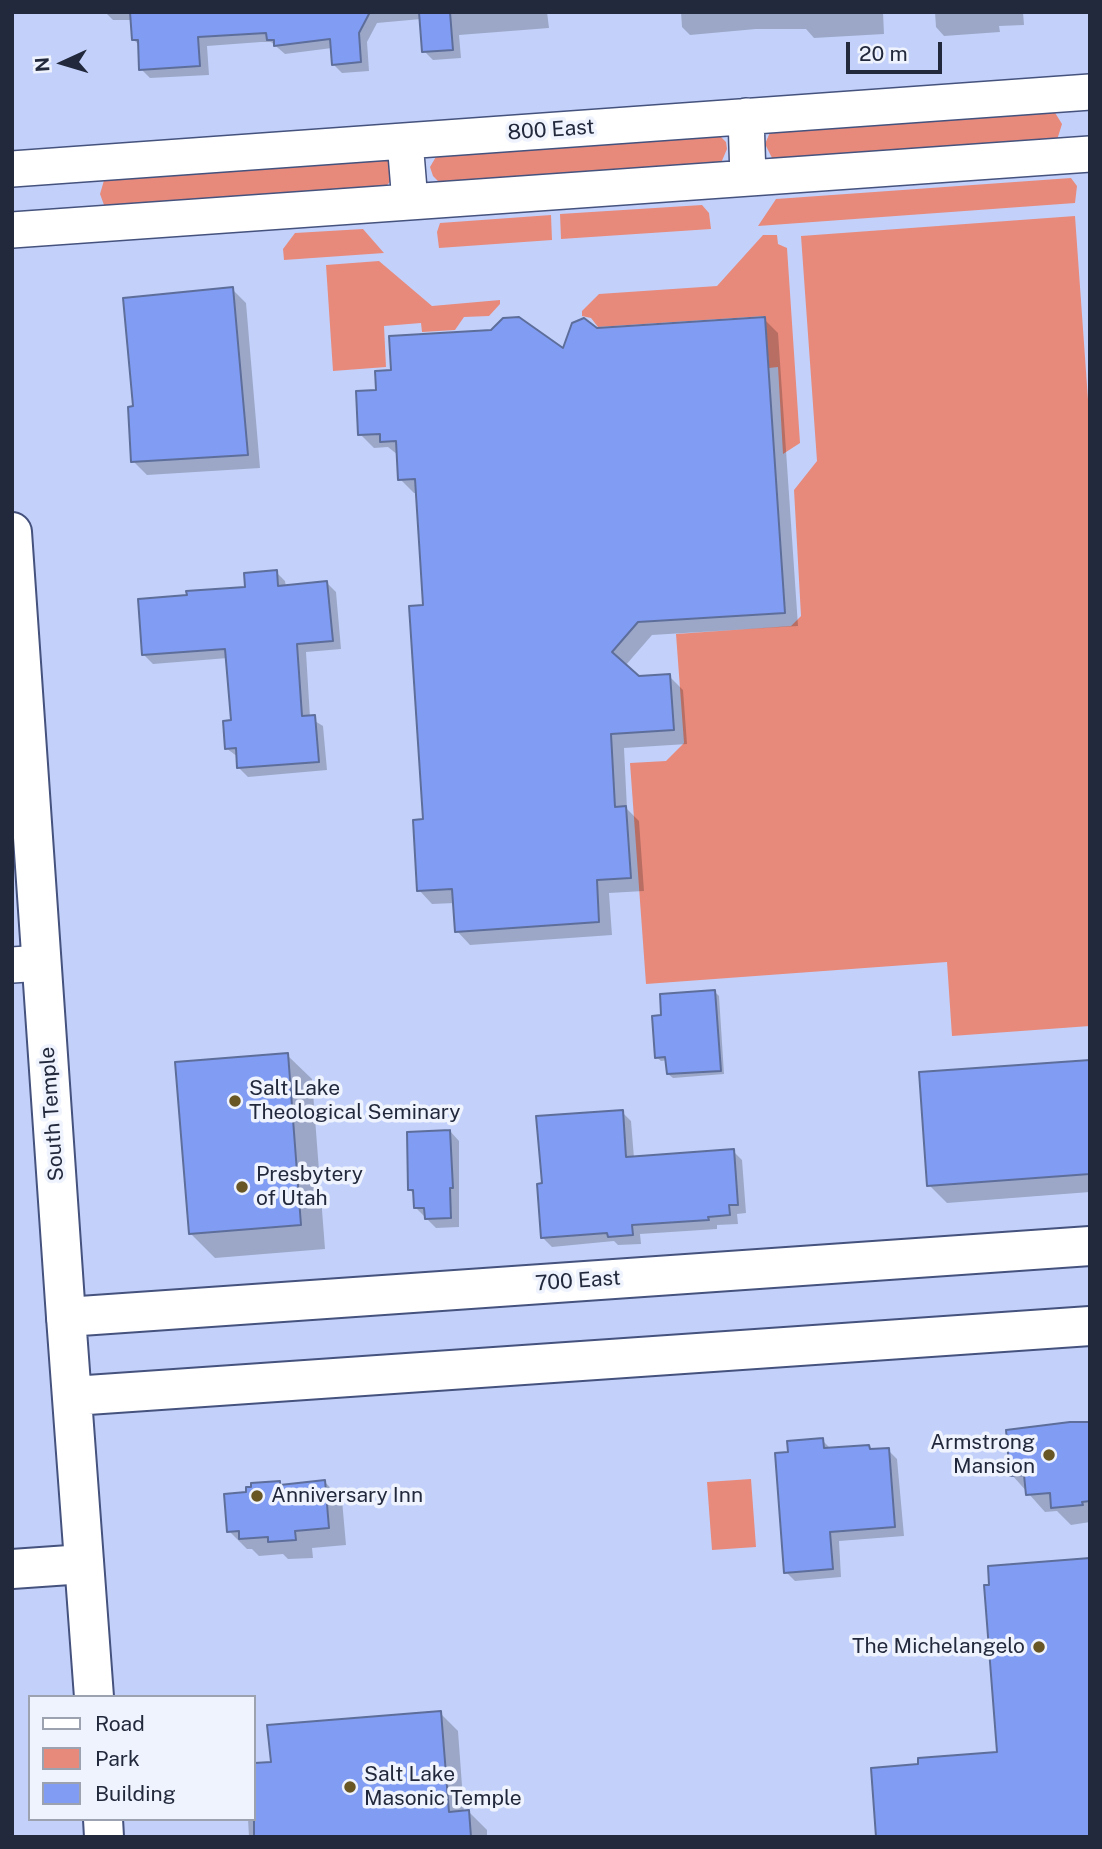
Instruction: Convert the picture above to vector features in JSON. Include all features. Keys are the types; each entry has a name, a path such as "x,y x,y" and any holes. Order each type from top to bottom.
{"main road":[{"name":"South Temple","path":"12,532 27,964 66,1317 94,1695"},
{"name":"700 East","path":"66,1317 1090,1246"},
{"path":"73,1396 1090,1326"},
{"path":"12,1569 84,1564"}],"street":[{"name":"800 East","path":"12,169 1090,92"},
{"path":"746,116 748,178"},
{"path":"405,141 410,202"},
{"path":"12,230 1090,154"}],"green space":[{"path":"1054,111 1062,124 1057,140 773,160 765,144 771,130"},
{"path":"717,133 726,142 727,149 721,163 440,183 433,176 430,167 437,155"},
{"path":"384,157 390,161 393,178 384,189 110,209 104,205 100,194 105,177"},
{"path":"1071,178 1077,186 1075,203 758,226 776,199"},
{"path":"702,205 709,213 711,229 561,239 560,214"},
{"path":"551,215 552,240 439,248 437,232 440,223"},
{"path":"1075,216 1090,428 1090,1026 952,1036 947,962 646,984 630,763 666,761 684,743 676,634 791,626 801,616 794,490 817,461 801,236"},
{"path":"363,229 384,253 284,260 283,249 295,233"},
{"path":"763,235 777,235 778,244 787,248 800,443 783,454 778,367 769,368 765,316 598,327 591,318 582,316 582,311 599,294 717,286"},
{"path":"379,261 432,306 500,300 500,304 489,316 464,317 455,330 422,332 421,323 384,326 386,367 333,371 326,265"},
{"path":"751,1479 756,1547 712,1550 707,1482"}],"building":[{"path":"130,12 370,12 359,33 361,62 332,65 330,39 274,46 274,40 267,40 266,33 198,37 200,66 139,70 138,40 132,40"},
{"path":"419,12 450,12 453,50 422,52"},
{"path":"233,287 248,455 131,462 128,407 133,406 123,298"},
{"path":"519,317 563,348 572,323 584,318 597,328 765,317 785,613 638,622 612,652 639,676 670,674 674,730 611,734 615,807 626,806 631,878 597,880 599,922 455,932 452,889 417,891 413,820 423,819 409,606 423,605 415,479 398,480 396,441 380,442 380,434 358,435 356,391 376,390 375,371 391,370 389,336 491,330 503,318"},
{"path":"277,570 278,586 327,581 333,641 297,644 302,716 315,715 319,762 237,768 236,748 225,749 223,721 231,720 225,649 142,655 138,599 187,595 186,591 245,587 244,573"},
{"path":"715,990 721,1071 667,1074 665,1057 655,1058 652,1016 661,1015 660,994"},
{"path":"288,1053 301,1225 189,1234 175,1062"},
{"path":"1090,1060 1090,1174 927,1186 919,1072"},
{"path":"623,1110 626,1157 734,1149 738,1205 729,1205 730,1215 708,1217 709,1220 632,1225 633,1235 608,1237 607,1233 541,1238 537,1184 542,1183 536,1116"},
{"path":"450,1130 453,1188 450,1188 451,1218 425,1219 424,1208 414,1208 413,1190 408,1190 407,1132"},
{"name":"Armstrong Mansion","path":"1090,1422 1090,1501 1082,1502 1083,1505 1051,1508 1050,1493 1026,1495 1024,1475 1010,1476 1006,1430"},
{"path":"823,1438 824,1448 869,1445 870,1449 889,1448 895,1527 830,1532 833,1569 784,1573 775,1453 788,1452 787,1441"},
{"path":"325,1480 329,1528 295,1531 296,1540 268,1542 268,1537 239,1539 239,1531 227,1532 224,1494 246,1492 246,1487 251,1487 251,1483 280,1481 280,1485"},
{"path":"1090,1558 1090,1837 876,1837 871,1768 918,1764 918,1758 997,1752 984,1585 989,1585 988,1566"},
{"name":"Salt Lake Masonic Temple","path":"441,1711 449,1812 469,1810 471,1837 254,1837 256,1763 271,1762 267,1725"}],"place":[{"name":"Salt Lake Theological Seminary","path":"235,1101"},
{"name":"Presbytery of Utah","path":"242,1187"},
{"name":"Armstrong Mansion","path":"1049,1455"},
{"name":"Anniversary Inn","path":"257,1496"},
{"name":"The Michelangelo","path":"1039,1647"},
{"name":"Salt Lake Masonic Temple","path":"350,1787"}]}
